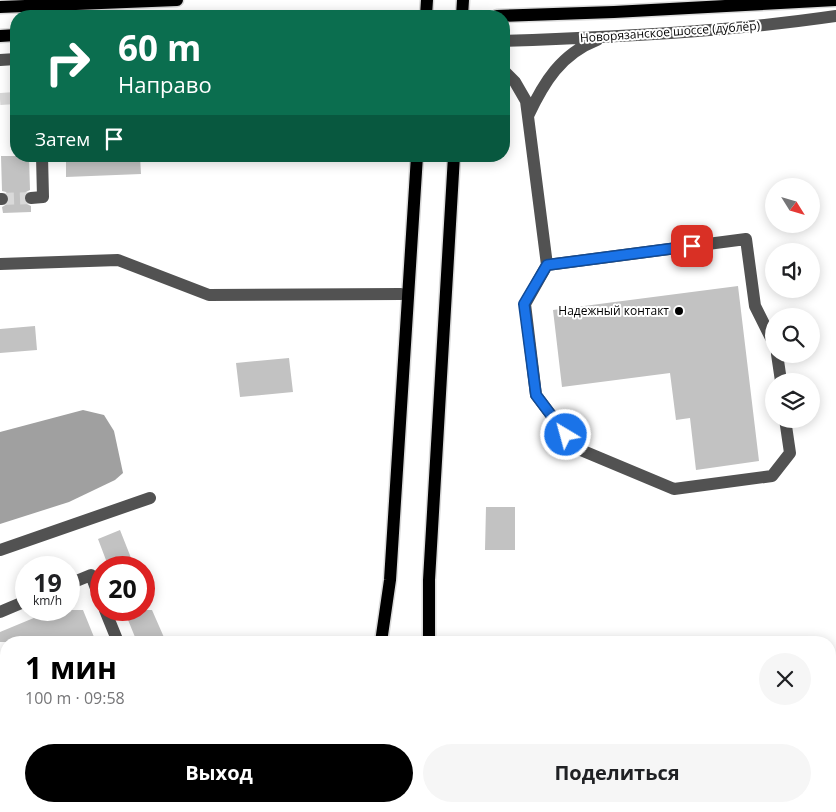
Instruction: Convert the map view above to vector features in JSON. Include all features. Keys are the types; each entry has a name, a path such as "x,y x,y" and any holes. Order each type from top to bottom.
{"main road":[{"path":"0,7 177,0"},
{"path":"510,16 836,0"},
{"path":"382,636 390,580 417,162"},
{"path":"429,636 429,580 454,162"}],"street":[{"name":"Новорязанское шоссе (дублёр)","path":"510,41 605,37 782,24 836,16"},
{"path":"528,116 537,96 555,69 570,54 586,44 605,37"},
{"path":"510,77 526,101 547,265 524,304 536,395 576,448 674,489 772,476 790,454 786,428"},
{"path":"31,198 43,197 42,162"},
{"path":"547,265 746,240 755,306 765,326"},
{"path":"0,264 118,260 209,295 401,294"},
{"path":"0,550 150,498"},
{"path":"0,612 15,606"},
{"path":"109,621 116,636"}],"shaded area":[{"path":"83,410 104,415 114,431 123,473 115,480 69,502 0,524 0,432"}],"building":[{"path":"1,156 10,156 10,162 29,162 30,190 26,192 23,198 25,203 31,206 31,212 3,213 2,207 9,203 10,199 6,192 2,191"},
{"path":"66,162 140,162 141,174 66,177"},
{"path":"738,286 759,461 696,470 690,418 676,420 670,373 562,387 553,310"},
{"path":"35,326 37,350 0,353 0,329"},
{"path":"289,358 293,392 240,397 236,363"},
{"path":"486,507 515,507 515,550 485,550"},
{"path":"120,530 130,556 104,556 98,539"},
{"path":"80,610 83,610 94,636 0,636 0,632 26,621 80,621"},
{"path":"155,617 163,636 135,636 128,621 155,621"}],"tunnel":[{"path":"0,99 10,98"},
{"path":"2,199 31,198"}],"place":[{"name":"Надежный контакт","path":"679,311"}],"route":[{"path":"566,435 536,395 524,304 547,265 692,246"}]}
